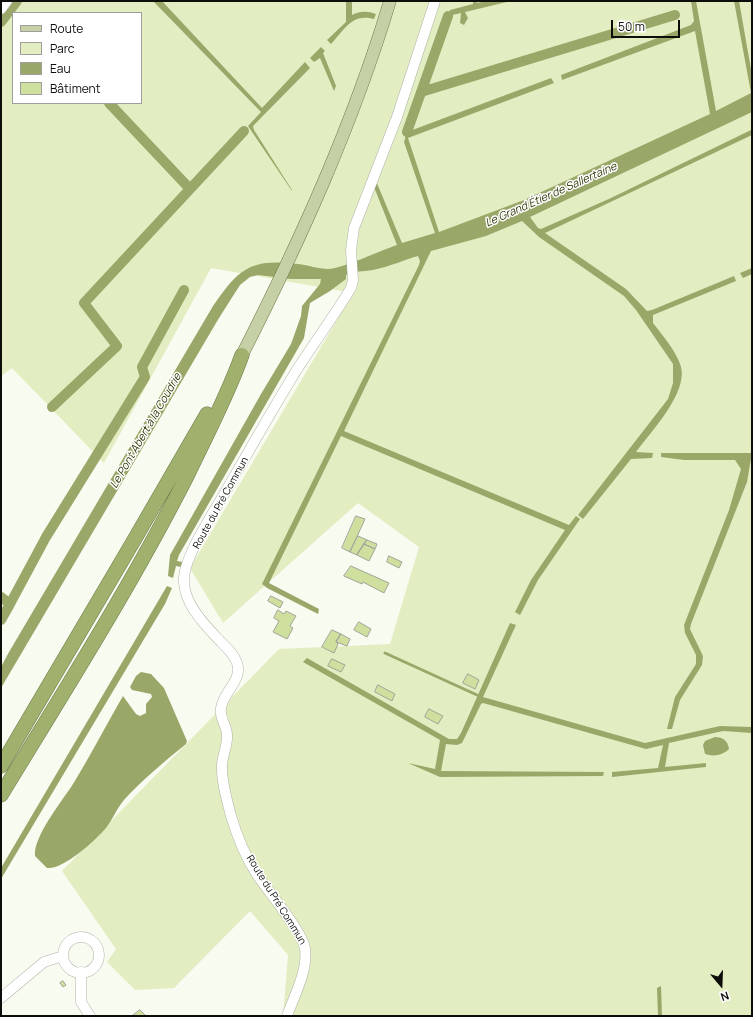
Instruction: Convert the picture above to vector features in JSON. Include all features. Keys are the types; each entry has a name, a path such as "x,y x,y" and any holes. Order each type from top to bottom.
{"highway":[{"path":"1,766 189,446 228,375 242,355"},
{"path":"1,795 153,542 234,378 242,355"}],"main road":[{"path":"242,355 301,234 346,127 390,1"}],"street":[{"path":"1,9 7,1"},
{"name":"Route du Pré Commun","path":"287,1016 305,966 306,948 300,935 255,872 240,840 232,818 224,786 222,766 228,739 227,732 221,719 221,708 224,698 236,679 239,669 237,661 204,623 191,604 186,593 184,578 191,557 206,526 295,374 346,297 353,280 351,259 354,228 397,116 435,1"},
{"path":"74,938 88,938 98,949 96,964 91,969 81,972 70,969 65,963 63,956 67,942 74,938"},
{"path":"1,998 44,962 63,956"},
{"path":"81,972 81,1002 90,1016"}],"green space":[{"path":"1,1 752,1 752,1016 283,1016 288,955 250,911 174,988 135,990 107,962 116,949 62,871 279,649 390,644 419,547 358,503 223,623 190,568 353,293 211,268 104,463 12,368 1,376"}],"water":[{"path":"153,1 162,1 262,108 305,62 310,68 253,126 254,130 292,191 248,126 261,112"},
{"path":"346,1 352,1 352,15 364,12 376,14 374,19 360,18 354,20 331,44 327,40 346,22"},
{"path":"473,1 476,1 477,3 487,1 511,1 465,12 468,18 464,25 460,23 461,13 448,16 450,10 473,4"},
{"path":"691,1 696,1 716,111 751,93 734,1 739,1 752,75 752,112 530,217 538,228 541,229 611,198 751,130 752,135 545,233 626,289 647,311 734,276 736,281 653,315 653,323 669,344 679,361 682,377 674,400 658,424 636,452 653,453 652,458 631,459 583,519 578,515 668,399 673,383 673,364 636,310 624,296 539,237 522,221 486,236 431,251 344,431 569,525 576,516 580,519 538,580 520,615 515,612 531,580 565,530 341,436 269,583 319,609 318,614 262,584 419,265 420,261 418,256 382,268 354,272 346,275 346,279 310,303 304,338 179,555 177,561 183,562 181,567 176,566 173,578 168,576 170,555 291,344 301,316 302,306 320,284 321,279 291,279 258,275 250,277 240,285 219,318 1,688 1,667 9,652 213,306 222,293 239,274 248,268 269,263 302,265 325,269 334,268 352,263 397,245 374,187 376,181 402,243 435,233 404,142 407,132 551,78 554,83 408,138 439,232 524,200 710,114 695,31 562,80 561,75 691,25 694,21"},
{"path":"321,47 325,51 323,53 336,86 334,91 320,58 314,62 310,58"},
{"path":"752,268 752,274 743,278 740,273"},
{"path":"661,453 752,453 747,482 691,624 690,629 703,656 702,665 680,700 672,729 667,729 675,697 696,664 696,655 685,633 684,625 729,510 741,469 735,460 684,460 661,457"},
{"path":"167,586 172,588 165,604 1,879 1,868"},
{"path":"510,623 516,625 483,697 645,743 720,726 752,727 752,733 723,731 669,743 665,767 706,763 706,767 612,777 612,772 658,768 663,745 646,749 483,703 481,704 462,743 457,745 446,744 441,771 604,772 603,776 440,777 408,763 435,769 440,740 303,662 307,658 449,739 457,739"},
{"path":"141,672 151,674 164,688 187,741 186,744 131,793 122,803 106,828 87,847 70,860 54,867 47,868 35,856 36,848 43,829 80,773 123,696 136,714 140,716 146,713 146,704 152,697 151,694 132,690 130,687 136,676"},
{"path":"715,737 725,740 729,749 718,755 705,754 703,745 705,741"},
{"path":"661,986 662,1016 658,1016 657,988"}],"building":[{"path":"356,516 365,519 350,552 342,548"},
{"path":"358,536 367,540 357,555 350,552"},
{"path":"367,540 377,544 375,549 364,544"},
{"path":"364,544 375,549 369,561 357,555"},
{"path":"389,556 402,562 399,568 387,562"},
{"path":"351,566 389,583 384,593 363,582 362,584 344,576"},
{"path":"271,596 283,602 280,608 268,601"},
{"path":"278,610 284,614 286,611 296,616 290,626 293,628 287,639 273,632 279,621 274,618"},
{"path":"359,622 371,629 367,637 354,630"},
{"path":"332,630 341,634 336,642 338,644 334,653 322,647"},
{"path":"341,634 350,639 347,646 336,642"},
{"path":"332,659 345,665 341,672 328,666"},
{"path":"468,674 479,680 475,689 463,683"},
{"path":"378,685 395,694 392,701 375,692"},
{"path":"429,709 443,716 438,724 425,717"},
{"path":"63,981 66,985 63,987 60,983"},
{"path":"140,1010 146,1016 132,1016"}],"waterway":[{"path":"1,22 17,1"},
{"path":"421,92 675,15"},
{"path":"407,132 448,16"},
{"path":"110,104 190,189"},
{"path":"52,407 117,346 84,303 244,131"},
{"path":"1,597 10,604 46,537 145,377 142,367 184,290"},
{"path":"1,620 10,604"},
{"path":"385,653 477,695"}],"water label":[{"name":"Le Grand Étier de Sallertaine","path":"551,195"},
{"name":"Le Pont Abert à la Coudrie","path":"146,431"}]}
